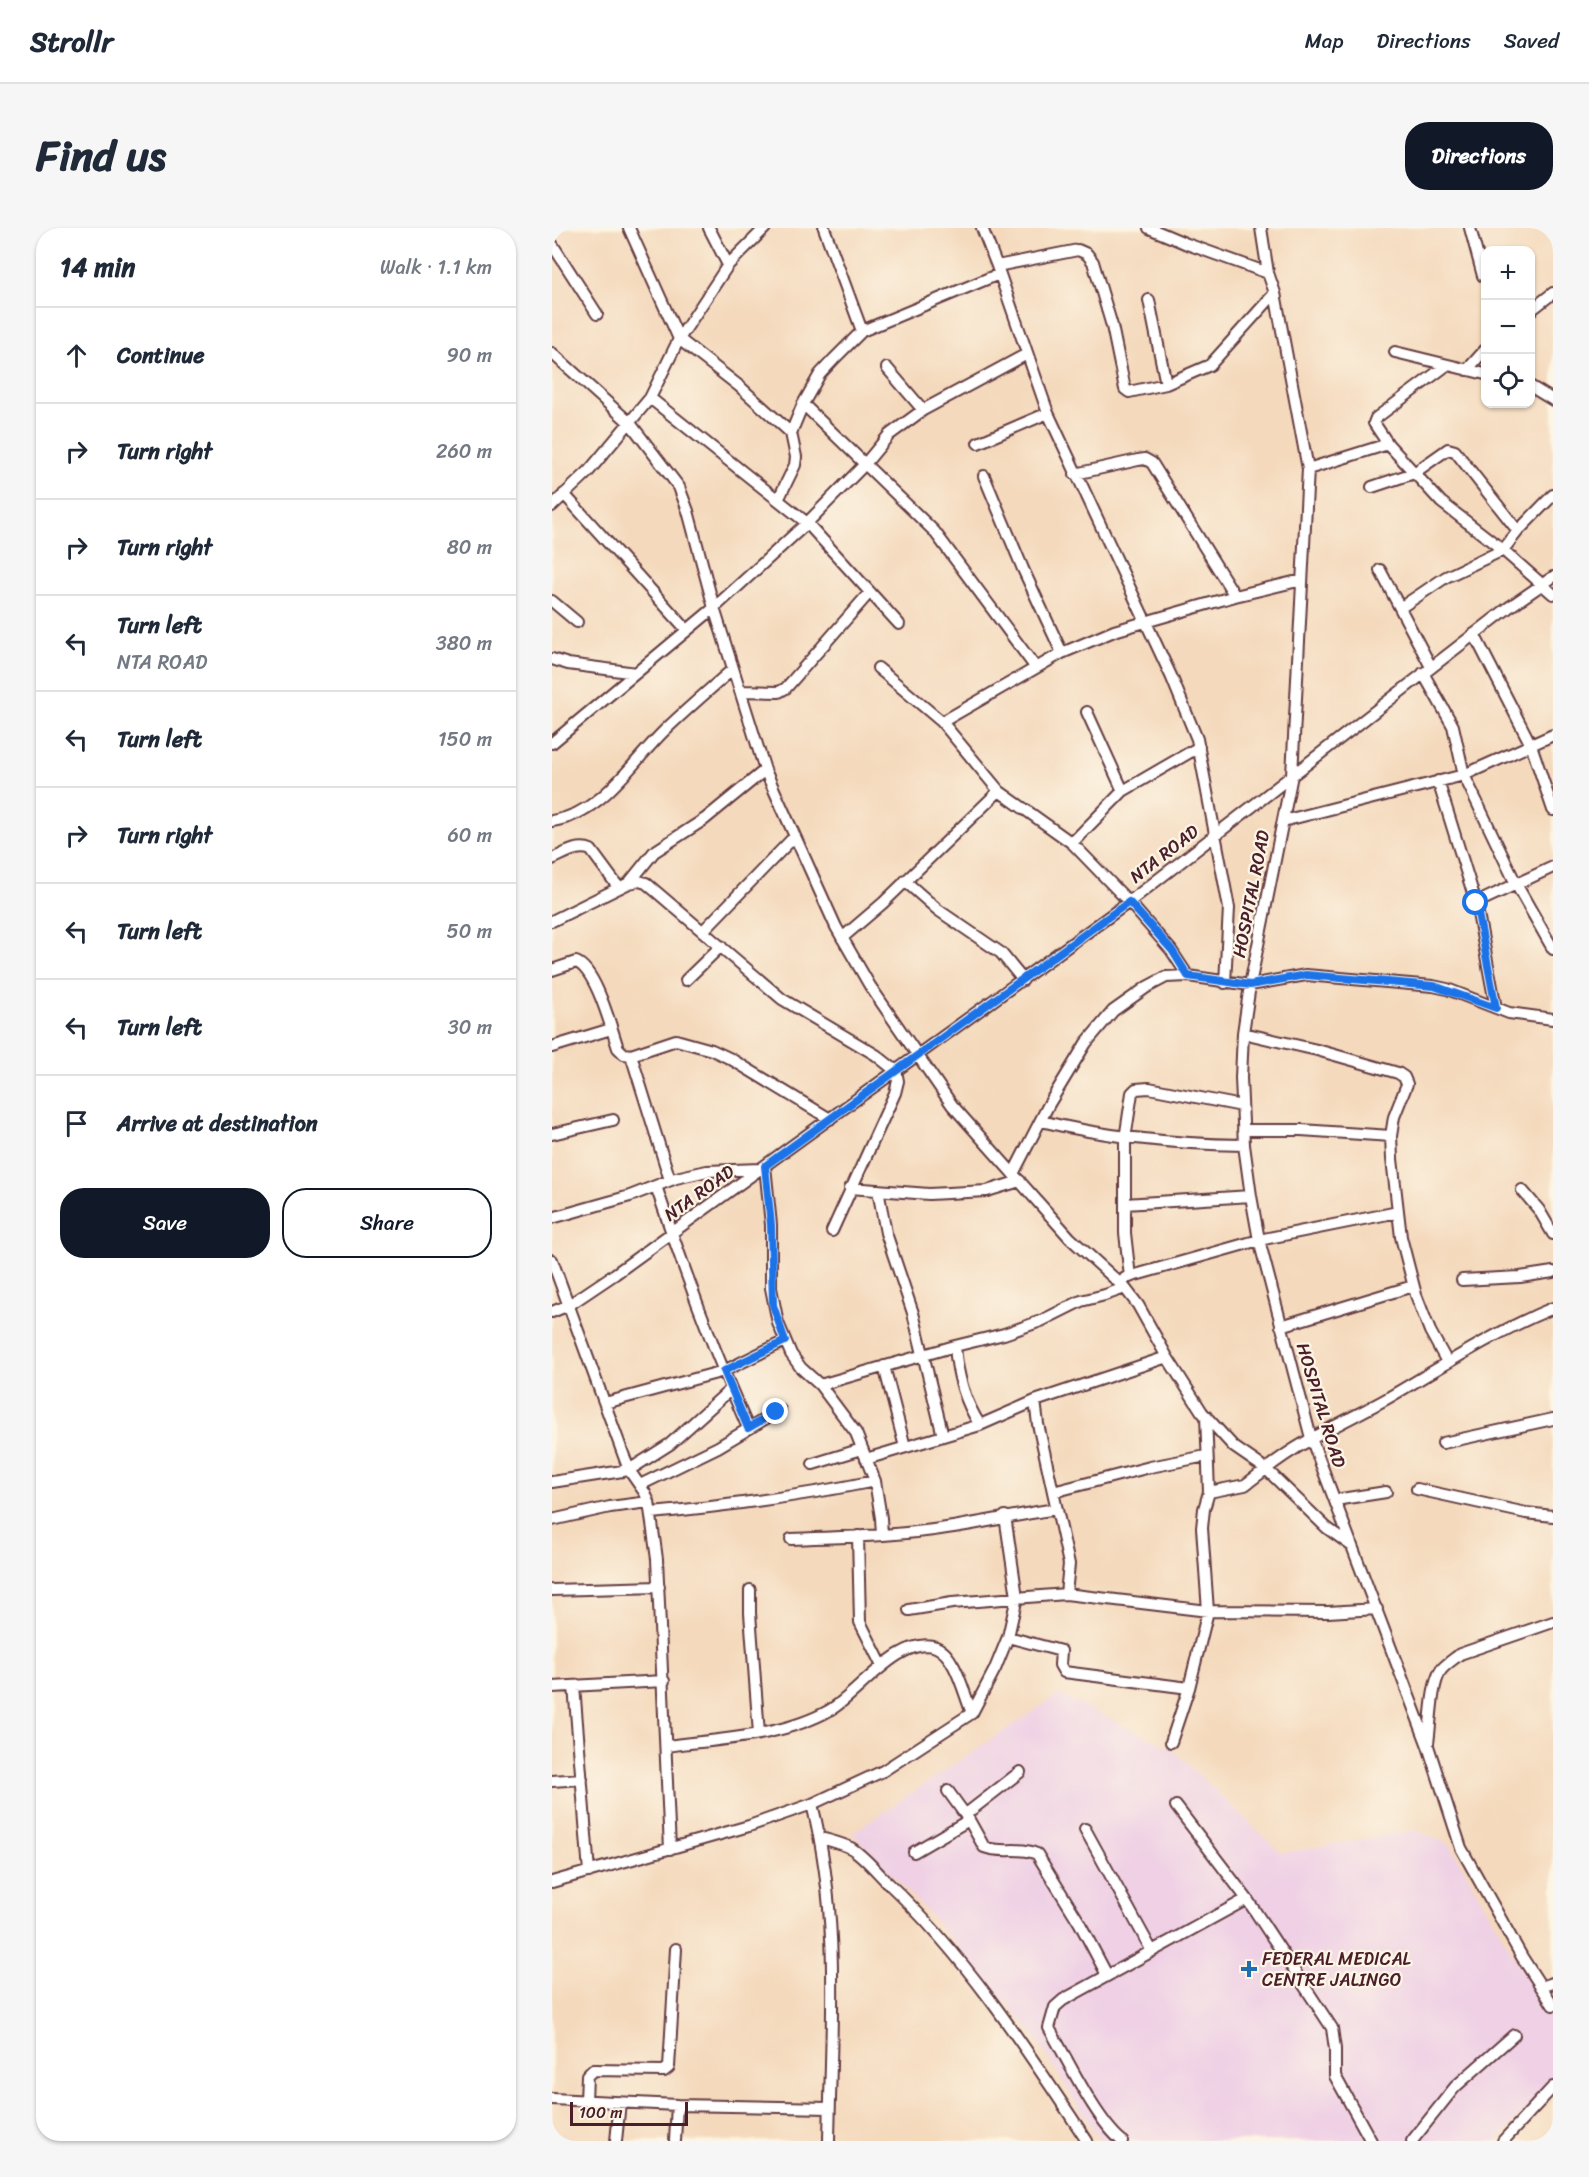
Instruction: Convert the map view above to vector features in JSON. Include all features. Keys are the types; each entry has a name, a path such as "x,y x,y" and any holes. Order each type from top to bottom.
{"street":[{"path":"629,228 679,339 739,386 791,433"},
{"path":"710,228 728,265"},
{"path":"552,506 588,472 650,398 679,339 728,265 765,228"},
{"path":"824,228 861,331"},
{"path":"982,228 1048,413 1172,678 1197,739 1229,908 1225,983"},
{"path":"1149,228 1268,273"},
{"name":"HOSPITAL ROAD","path":"1262,228 1268,273 1275,293 1308,469 1292,774 1250,985 1243,1033 1242,1106 1244,1145 1251,1196 1259,1240 1311,1438 1428,1746 1461,1848 1553,2005"},
{"path":"1470,228 1481,269"},
{"path":"552,244 597,314"},
{"path":"778,500 795,465 796,457 791,433 803,404 820,374 861,331 998,270 1078,250 1087,254 1093,262 1112,326 1125,389 1134,392 1166,384 1210,365 1275,293"},
{"path":"1535,307 1553,293"},
{"path":"1149,300 1166,384"},
{"path":"1395,352 1481,373"},
{"path":"552,744 714,608 807,523 865,464 889,435 923,410 1027,354"},
{"path":"1467,370 1481,354"},
{"path":"553,355 630,423 678,487 688,511 714,608 765,770 842,938 870,986 952,1105 1070,1238 1121,1284 1138,1305 1167,1357 1206,1416 1234,1447 1266,1469 1327,1528 1353,1547"},
{"path":"1447,365 1376,418 1374,423 1388,444 1441,502 1503,550 1553,594"},
{"path":"887,368 923,410"},
{"path":"1535,389 1553,400"},
{"path":"650,398 807,523 900,624"},
{"path":"803,404 934,531 1036,668"},
{"path":"978,443 1048,413"},
{"path":"1308,469 1388,444"},
{"path":"1372,487 1413,473 1448,449 1455,451 1518,531"},
{"path":"1075,474 1145,459 1152,464 1235,596"},
{"path":"984,476 1023,569 1062,653"},
{"path":"564,494 687,630"},
{"path":"1400,608 1446,577 1503,550 1553,495"},
{"path":"1380,570 1400,608 1453,726 1464,775 1516,884 1553,949"},
{"name":"NTA ROAD","path":"552,1312 569,1305 672,1234 1023,980 1129,902 1508,608 1553,577"},
{"path":"942,722 1062,653 1114,631 1235,596 1302,580"},
{"path":"740,691 779,692 786,688 870,592"},
{"path":"552,601 577,622"},
{"path":"1474,634 1531,745 1553,810"},
{"path":"552,659 568,664 636,673"},
{"path":"878,668 942,722 999,791 1072,843 1172,950 1188,976"},
{"path":"552,820 563,819 580,811 609,790 664,731 733,669"},
{"path":"1087,712 1123,791"},
{"path":"1283,821 1464,775 1553,735"},
{"path":"1072,843 1123,791 1198,747"},
{"path":"624,886 654,852 705,819 765,770"},
{"path":"1438,781 1476,903 1496,1008"},
{"path":"842,938 884,903 999,791"},
{"path":"703,931 795,836"},
{"path":"552,859 585,847 591,850 624,886"},
{"path":"1476,903 1553,867"},
{"path":"552,921 624,886 639,881 646,883 782,999 876,1055 896,1071 898,1081 895,1093 832,1231"},
{"path":"905,881 938,910 1001,953 1023,980"},
{"path":"686,980 721,946"},
{"path":"552,970 576,962 580,963 598,990 618,1048 624,1054 631,1054 676,1040 712,1050 731,1059 830,1119"},
{"path":"850,1188 929,1194 987,1191 1017,1178 1041,1121 1086,1043 1113,1011 1147,987 1166,977 1188,976 1250,985 1306,975 1434,986 1509,1013 1553,1019"},
{"path":"552,1047 612,1029"},
{"path":"1243,1033 1317,1050 1398,1073 1404,1077 1407,1084 1394,1117 1391,1136 1401,1237 1413,1286 1430,1331 1447,1362"},
{"path":"631,1054 670,1180"},
{"path":"1130,1277 1125,1233 1125,1138 1132,1093 1141,1087 1242,1106"},
{"path":"552,1134 613,1120"},
{"path":"1041,1121 1125,1138 1194,1144 1244,1145"},
{"path":"1244,1130 1301,1130 1391,1136"},
{"path":"552,1218 599,1206 670,1180 707,1171 762,1168 771,1225 773,1305 785,1341 801,1368 820,1385 856,1433 874,1481 882,1535"},
{"path":"656,1186 724,1371 748,1428"},
{"path":"878,1190 886,1233 925,1354 944,1436"},
{"path":"1522,1190 1539,1210 1553,1234"},
{"path":"1125,1204 1251,1196"},
{"path":"820,1385 925,1354 1004,1334 1041,1321 1081,1301 1105,1295 1130,1277 1259,1240 1398,1212"},
{"path":"552,1260 629,1470 649,1502 652,1514 659,1587 670,1849"},
{"path":"1462,1280 1520,1277 1553,1272"},
{"path":"1281,1326 1413,1286"},
{"path":"1209,1492 1245,1485 1311,1438 1386,1399 1484,1340 1553,1308"},
{"path":"605,1403 724,1371 785,1341"},
{"path":"955,1346 956,1363 971,1412 980,1425"},
{"path":"813,1464 905,1447 944,1436 980,1425 1035,1401 1167,1357"},
{"path":"884,1366 905,1447"},
{"path":"552,1482 629,1470 670,1444 731,1389"},
{"path":"1035,1401 1069,1564 1066,1594"},
{"path":"640,1485 717,1447 780,1410"},
{"path":"1172,1742 1189,1688 1208,1611 1202,1528 1209,1492 1206,1416"},
{"path":"1443,1443 1553,1419"},
{"path":"1053,1492 1150,1467 1206,1456"},
{"path":"652,1514 748,1504 874,1481"},
{"path":"1417,1489 1526,1513 1553,1516"},
{"path":"1335,1500 1386,1492"},
{"path":"552,1520 610,1507 649,1502"},
{"path":"791,1539 927,1531 1057,1509"},
{"path":"552,1882 749,1826 812,1804 883,1771 972,1713 995,1669 1008,1637 1017,1597 1005,1516"},
{"path":"858,1536 860,1622 882,1666"},
{"path":"552,1590 659,1587"},
{"path":"750,1590 759,1734"},
{"path":"909,1610 952,1603 1066,1594 1208,1611 1328,1612 1377,1609"},
{"path":"1428,1746 1435,1690 1440,1671 1460,1654 1553,1622"},
{"path":"1008,1637 1061,1652 1060,1665 1064,1672 1189,1688"},
{"path":"666,1746 759,1734 804,1721 830,1710 882,1666 911,1648 923,1646 935,1647 945,1653 955,1667 972,1713"},
{"path":"552,1687 664,1681"},
{"path":"574,1686 589,1872"},
{"path":"914,1852 967,1817 1020,1772"},
{"path":"552,1781 582,1779"},
{"path":"948,1791 967,1817 984,1847 1031,1851 1037,1854 1079,1922 1107,1975"},
{"path":"812,1804 828,1888 834,1962 829,2141"},
{"path":"1176,1806 1247,1899 1332,2028 1335,2076 1371,2141"},
{"path":"1085,1828 1152,1951"},
{"path":"820,1838 852,1849 899,1893 942,1939 1014,2029 1087,2141"},
{"path":"1122,2141 1100,2116 1049,2028 1055,2007 1107,1975 1247,1899"},
{"path":"586,2101 587,2076 593,2070 664,2071 669,2067 676,1949"},
{"path":"1541,1988 1553,1983"},
{"path":"1412,2141 1455,2087 1514,2035"},
{"path":"1503,2141 1553,2087"},
{"path":"552,2099 677,2105 829,2108"},
{"path":"616,2141 620,2102"},
{"path":"675,2141 677,2105"}],"shaded area":[{"name":"FEDERAL MEDICAL CENTRE JALINGO","path":"1059,1694 1172,1749 1281,1853 1415,1830 1450,1845 1553,2023 1553,2081 1497,2141 1100,2141 1032,2032 929,1914 852,1833"}],"place":[{"name":"FEDERAL MEDICAL CENTRE JALINGO","path":"1249,1969"}],"route":[{"path":"776,1412 748,1428 724,1371 785,1341 773,1305 771,1288 771,1225 765,1166 1129,902 1172,950 1188,976 1250,985 1306,975 1434,986 1496,1008 1476,903"}]}
